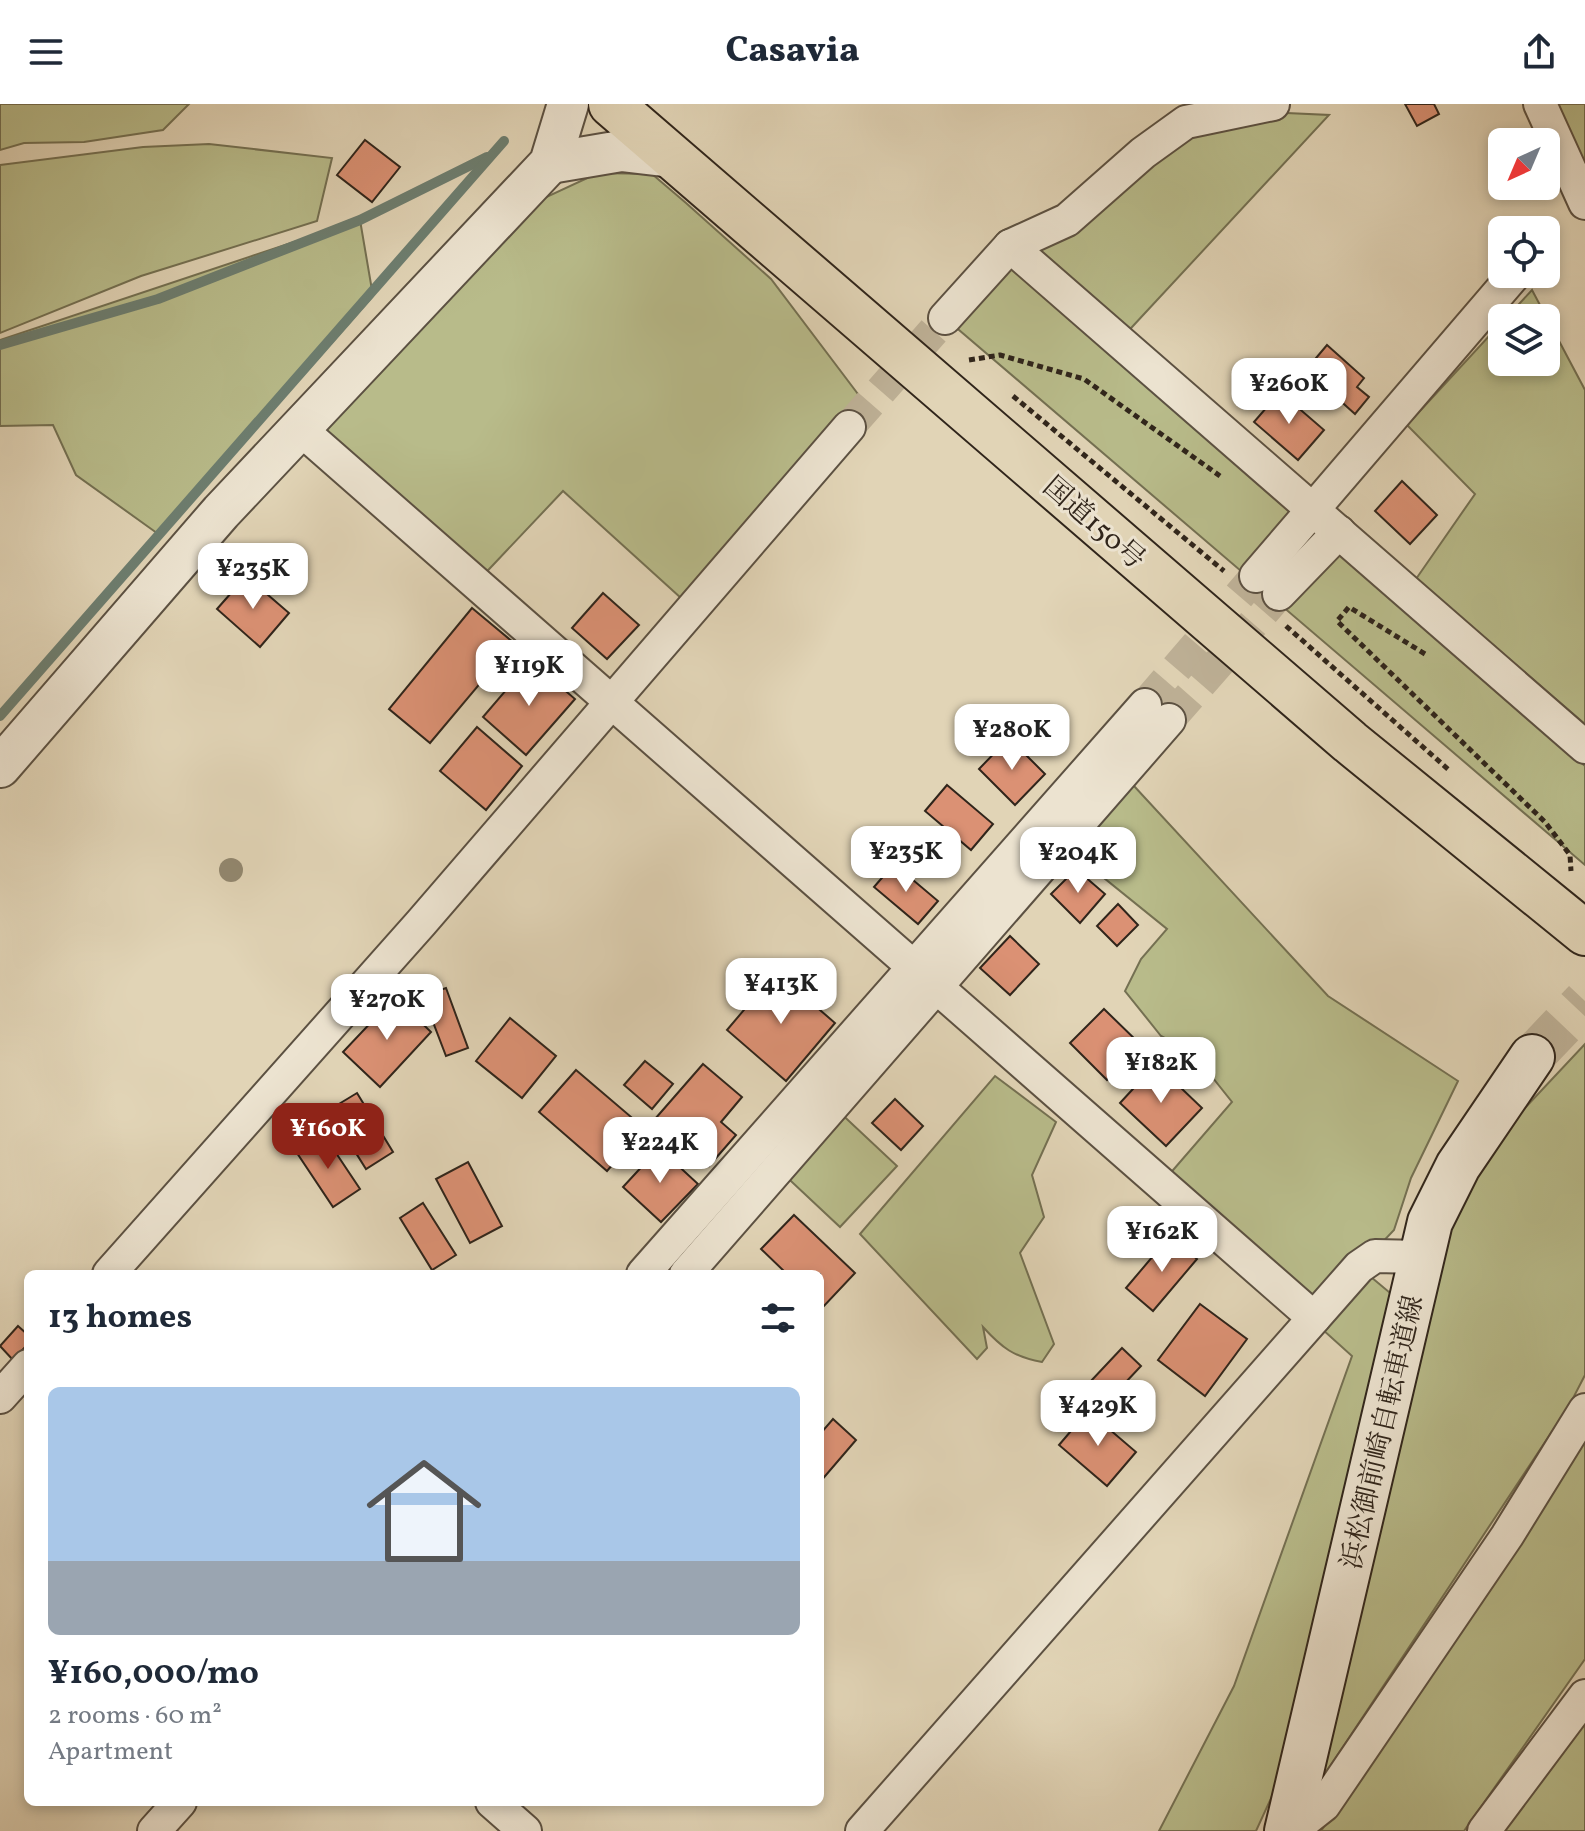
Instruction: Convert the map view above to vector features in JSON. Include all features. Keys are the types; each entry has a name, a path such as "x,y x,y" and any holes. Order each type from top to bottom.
{"highway":[{"name":"国道150号","path":"611,104 1350,742 1585,933"}],"main road":[{"name":"浜松御前崎自転車道線","path":"1289,1831 1430,1222 1458,1166 1532,1057"}],"street":[{"path":"0,767 221,512 550,163 568,104"},
{"path":"945,318 1010,246 1067,220 1143,153 1186,122 1273,104"},
{"path":"1540,104 1585,203"},
{"path":"550,163 621,151 672,157"},
{"path":"1010,246 1585,747"},
{"path":"1259,590 1313,510 1503,288"},
{"path":"113,1270 849,427"},
{"path":"299,428 1314,1318"},
{"path":"1259,590 1339,532"},
{"path":"647,1270 913,967 1157,712 939,989 690,1270"},
{"path":"862,1831 1359,1267 1375,1256 1421,1257"},
{"path":"1289,1831 1324,1805 1507,1536 1585,1410"},
{"path":"1484,1831 1585,1696"},
{"path":"154,1831 176,1806"},
{"path":"497,1806 525,1831"}],"path":[{"path":"957,350 981,370"},
{"path":"969,360 1000,355 1084,379 1221,477"},
{"path":"1006,390 1259,590 1452,772"},
{"path":"1437,661 1349,607 1337,621 1545,822 1570,855 1571,876 1559,866"}],"green space":[{"path":"0,104 189,104 163,130 84,142 24,143 0,150"},
{"path":"1540,104 1585,104 1585,198 1560,146 1560,128 1551,128"},
{"path":"1242,111 1329,115 1119,341 1055,287 1585,766 1585,865 945,318 1186,122"},
{"path":"209,144 332,158 317,221 141,276 0,333 0,165 143,147"},
{"path":"598,173 652,174 686,203 771,279 867,406 817,445 692,608 563,491 476,583 308,437 542,199"},
{"path":"360,220 373,296 161,536 76,475 53,425 0,426 0,340"},
{"path":"1532,290 1539,304 1519,304"},
{"path":"1488,337 1488,376 1560,376 1560,343 1585,390 1585,724 1416,579 1475,494 1407,425"},
{"path":"1122,773 1328,996 1458,1081 1411,1178 1394,1230 1359,1267 1395,1297 1284,1770 1256,1831 1159,1831 1234,1686 1352,1356 1161,1184 1232,1102 1193,1053 1161,1036 1125,991 1141,959 1167,929 1062,844"},
{"path":"1585,1044 1585,1375 1569,1406 1321,1780 1436,1260 1495,1140"},
{"path":"995,1076 1056,1122 1032,1175 1044,1217 1020,1253 1054,1344 1042,1362 1009,1350 983,1327 987,1348 977,1359 860,1234"},
{"path":"834,1107 897,1166 840,1227 777,1168"},
{"path":"1585,1437 1585,1659 1464,1831 1321,1831"},
{"path":"1585,1698 1585,1831 1492,1831"}],"building":[{"path":"1405,104 1434,104 1439,114 1417,126"},
{"path":"365,140 400,167 372,202 337,175"},
{"path":"1327,345 1364,378 1357,387 1369,397 1355,414 1306,370"},
{"path":"1280,392 1324,430 1298,460 1254,422"},
{"path":"1402,481 1437,515 1410,544 1375,511"},
{"path":"246,576 289,613 260,647 217,609"},
{"path":"603,593 639,625 607,659 572,628"},
{"path":"472,608 514,643 430,743 389,709"},
{"path":"531,661 575,699 526,755 483,717"},
{"path":"477,727 522,766 486,810 440,771"},
{"path":"1009,738 1045,774 1015,805 979,769"},
{"path":"947,785 993,824 971,850 925,811"},
{"path":"894,864 938,901 918,924 874,887"},
{"path":"1076,869 1105,894 1080,923 1051,894"},
{"path":"1118,904 1138,925 1117,946 1097,926"},
{"path":"1010,936 1039,964 1010,995 980,968"},
{"path":"776,972 835,1023 786,1081 727,1030"},
{"path":"446,988 468,1048 446,1056 423,996"},
{"path":"395,997 431,1032 380,1087 343,1052"},
{"path":"1104,1009 1141,1045 1107,1080 1070,1043"},
{"path":"510,1018 556,1056 522,1098 476,1061"},
{"path":"645,1061 673,1084 652,1109 624,1085"},
{"path":"703,1064 742,1097 721,1122 736,1135 709,1166 655,1119"},
{"path":"1156,1064 1202,1108 1166,1146 1120,1103"},
{"path":"576,1070 644,1128 607,1171 539,1112"},
{"path":"357,1093 393,1152 366,1169 329,1110"},
{"path":"895,1099 923,1126 901,1150 872,1123"},
{"path":"324,1135 360,1189 333,1207 297,1153"},
{"path":"659,1148 698,1184 661,1222 623,1187"},
{"path":"468,1162 502,1226 470,1243 436,1179"},
{"path":"423,1203 456,1255 432,1270 400,1218"},
{"path":"794,1215 855,1273 824,1306 824,1270 783,1270 761,1249"},
{"path":"1170,1236 1197,1259 1153,1311 1126,1288"},
{"path":"1200,1304 1247,1339 1205,1396 1158,1360"},
{"path":"18,1326 24,1331 24,1348 13,1360 0,1346"},
{"path":"1122,1348 1141,1366 1109,1400 1090,1382"},
{"path":"1088,1411 1136,1452 1107,1486 1059,1445"},
{"path":"833,1419 856,1440 824,1477 824,1429"}],"waterway":[{"path":"0,716 504,141"},
{"path":"0,345 158,299 360,220 487,157"}],"tunnel":[{"path":"849,427 945,318"},
{"path":"1145,705 1256,576"},
{"path":"1169,720 1279,594"},
{"path":"1532,1057 1585,1001"}]}
